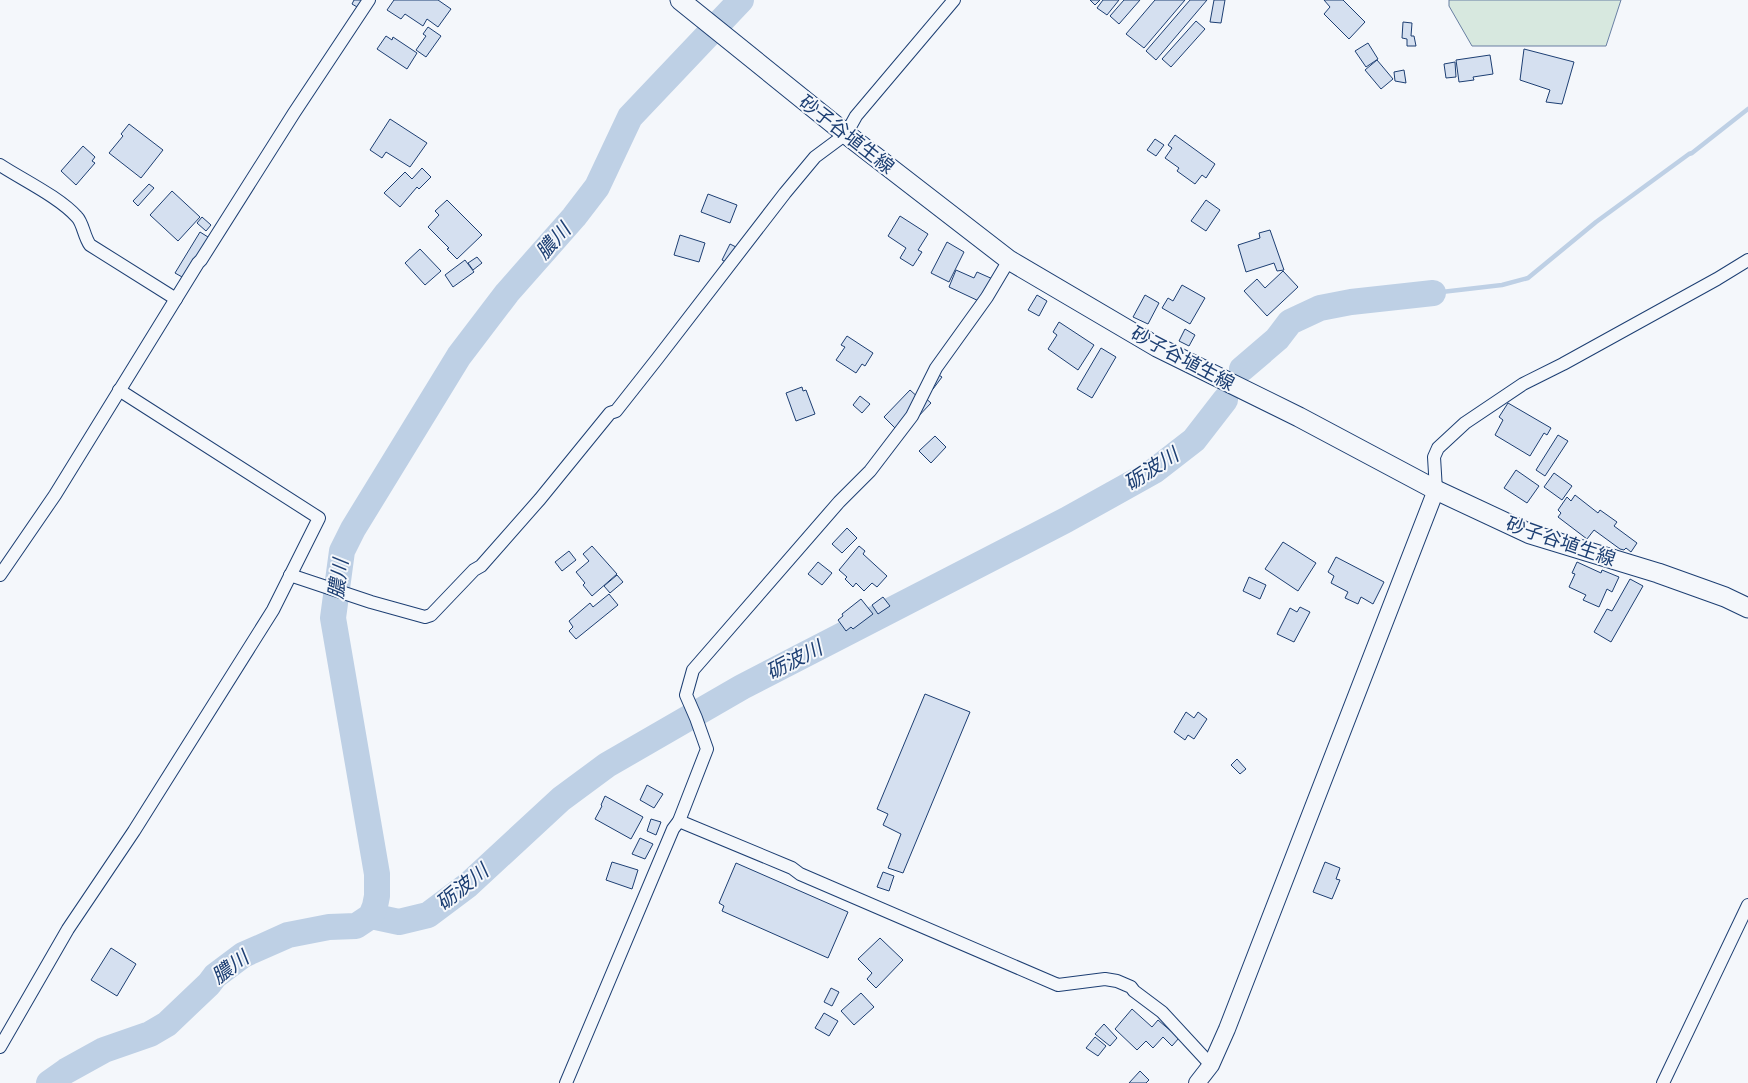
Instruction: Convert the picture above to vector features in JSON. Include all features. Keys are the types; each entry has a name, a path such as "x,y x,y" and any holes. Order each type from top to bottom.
{"main road":[{"name":"砂子谷埴生線","path":"680,0 846,134 1009,260 1157,347 1299,417 1436,490 1530,534 1658,573 1725,597 1748,608"}],"street":[{"path":"0,575 56,495 176,299 294,113 369,0"},
{"path":"293,575 371,602 425,617 431,615 474,570 481,566 540,499 610,413 616,411 658,360 815,156 846,134 856,116 954,0"},
{"path":"0,165 59,202 79,218 85,238 90,245 176,299"},
{"path":"566,1083 673,829 679,821 707,749 686,695 693,670 839,502 870,471 912,416 936,368 987,297 1009,260"},
{"path":"1197,1083 1211,1065 1227,1029 1436,490 1434,457 1438,448 1465,423 1523,384 1564,364 1748,260"},
{"path":"0,1047 68,928 134,831 272,610 293,575 319,518 119,390"},
{"path":"679,821 792,868 800,874 1058,985 1105,979 1117,981 1131,987 1162,1012 1211,1065"},
{"path":"1663,1083 1748,905"}],"shaded area":[{"path":"1449,0 1621,0 1606,46 1472,46 1449,6"}],"building":[{"path":"354,0 366,0 364,11 352,4"},
{"path":"394,0 438,0 451,9 438,27 427,19 423,26 405,14 401,19 387,10"},
{"path":"1090,0 1100,0 1095,5"},
{"path":"1103,0 1119,0 1107,15 1097,8"},
{"path":"1124,0 1140,0 1119,24 1110,16"},
{"path":"1155,0 1185,0 1144,48 1126,34"},
{"path":"1190,0 1207,0 1156,60 1146,51"},
{"path":"1214,0 1225,0 1221,23 1210,22"},
{"path":"1324,0 1343,0 1365,22 1349,39 1324,14 1330,7"},
{"path":"1196,21 1205,29 1171,67 1162,59"},
{"path":"1403,22 1412,23 1411,36 1414,36 1416,46 1407,46 1407,39 1402,38"},
{"path":"428,27 441,36 426,57 416,50 426,36 423,34"},
{"path":"386,36 392,40 393,37 417,53 407,69 377,49"},
{"path":"1368,43 1378,59 1366,67 1355,51"},
{"path":"1524,49 1574,62 1562,104 1546,102 1550,90 1520,80"},
{"path":"1490,55 1493,74 1473,77 1474,80 1459,82 1456,60"},
{"path":"1377,60 1393,79 1381,89 1365,70"},
{"path":"1455,62 1456,77 1446,78 1444,64"},
{"path":"1404,70 1406,83 1395,81 1394,72"},
{"path":"390,119 427,143 410,167 386,152 382,158 370,150"},
{"path":"129,124 163,150 141,178 109,153 123,136 121,134"},
{"path":"1175,135 1215,164 1206,178 1202,175 1195,184 1177,171 1179,168 1165,158 1172,148 1168,145"},
{"path":"1155,139 1164,145 1156,156 1147,150"},
{"path":"83,146 95,157 92,161 95,163 76,185 61,171"},
{"path":"422,168 431,177 419,189 417,187 400,207 384,193 405,172 412,179"},
{"path":"149,184 154,188 138,206 133,201"},
{"path":"172,191 200,217 178,241 150,215"},
{"path":"708,194 737,205 730,223 701,212"},
{"path":"447,200 482,235 457,259 428,227 439,215 435,211"},
{"path":"1206,200 1220,210 1206,231 1191,221"},
{"path":"900,216 928,234 918,250 922,252 913,266 900,258 906,248 888,236"},
{"path":"202,217 211,225 206,231 197,223"},
{"path":"1270,230 1284,270 1277,271 1274,263 1246,272 1238,245 1260,238 1259,233"},
{"path":"200,232 216,242 191,282 175,273"},
{"path":"680,235 705,243 699,262 674,255"},
{"path":"947,242 964,252 949,282 931,273"},
{"path":"730,244 742,250 734,266 722,260"},
{"path":"420,249 441,271 425,285 405,263"},
{"path":"477,257 482,263 473,270 468,263"},
{"path":"465,260 474,272 453,287 445,275"},
{"path":"956,270 974,278 977,272 995,280 983,303 949,287"},
{"path":"1283,271 1298,287 1267,316 1244,291 1257,279 1265,288"},
{"path":"1182,285 1205,298 1190,324 1162,308 1168,298 1173,301"},
{"path":"1037,295 1047,301 1039,316 1028,310"},
{"path":"1145,295 1159,303 1148,324 1133,317"},
{"path":"1059,322 1094,345 1078,370 1048,349 1057,335 1053,332"},
{"path":"1185,329 1195,335 1189,346 1179,341"},
{"path":"847,336 873,353 865,366 862,364 856,373 836,360 845,347 841,345"},
{"path":"1101,348 1116,357 1092,398 1077,389"},
{"path":"932,371 942,377 933,389 924,382"},
{"path":"802,387 803,391 806,390 815,414 796,421 786,393"},
{"path":"910,390 920,399 923,396 931,403 915,420 897,430 884,417"},
{"path":"860,396 870,404 862,413 853,405"},
{"path":"1508,403 1551,428 1547,435 1544,433 1530,456 1495,435 1503,420 1499,417"},
{"path":"1558,435 1568,441 1545,476 1536,470"},
{"path":"935,436 946,447 931,463 919,451"},
{"path":"1516,470 1539,486 1527,503 1504,488"},
{"path":"1554,473 1572,486 1562,500 1544,487"},
{"path":"1575,495 1598,513 1600,510 1617,522 1614,526 1637,543 1631,552 1626,548 1624,550 1620,549 1594,530 1587,539 1558,517 1561,513 1558,510 1567,497 1571,501"},
{"path":"847,528 857,538 842,553 832,544"},
{"path":"1283,542 1316,563 1298,591 1265,569"},
{"path":"592,546 617,574 592,596 576,572 589,561 583,554"},
{"path":"859,546 865,551 863,554 887,576 877,587 872,583 864,591 856,583 853,587 845,579 847,577 839,570"},
{"path":"569,551 576,560 562,571 555,562"},
{"path":"1336,557 1384,582 1373,604 1361,597 1358,604 1345,598 1348,592 1331,583 1334,576 1328,572"},
{"path":"818,562 832,573 822,585 808,574"},
{"path":"1577,562 1601,573 1602,570 1619,577 1612,592 1607,589 1599,607 1583,600 1586,595 1569,587 1575,574 1572,573"},
{"path":"617,575 623,582 610,593 604,586"},
{"path":"1249,577 1266,585 1260,599 1243,591"},
{"path":"1630,579 1643,586 1611,642 1594,632 1607,609 1612,611"},
{"path":"609,594 618,605 576,639 569,631 573,627 569,621 590,603 593,607"},
{"path":"883,597 890,606 878,614 872,605"},
{"path":"861,599 873,614 853,629 851,627 846,631 838,620 843,616 842,614"},
{"path":"1300,607 1310,612 1294,642 1277,634 1290,608 1297,612"},
{"path":"925,694 970,712 903,873 888,868 901,834 883,825 888,814 877,809"},
{"path":"1186,712 1194,718 1198,712 1207,719 1194,739 1188,735 1185,740 1174,732"},
{"path":"1237,759 1246,769 1240,774 1231,765"},
{"path":"647,785 663,794 654,808 640,800"},
{"path":"605,796 643,817 631,839 595,819"},
{"path":"651,819 661,822 656,835 647,831"},
{"path":"640,838 653,844 645,859 632,854"},
{"path":"612,862 638,870 632,889 606,880"},
{"path":"1325,862 1340,868 1336,879 1340,880 1332,899 1313,892"},
{"path":"736,863 848,912 828,958 722,911 724,906 719,903"},
{"path":"883,872 894,876 889,891 877,887"},
{"path":"880,938 903,960 876,988 867,979 872,973 858,959"},
{"path":"111,948 136,964 117,996 91,980"},
{"path":"831,988 839,992 832,1006 824,1002"},
{"path":"861,993 874,1007 854,1025 841,1011"},
{"path":"1132,1009 1152,1027 1158,1020 1179,1038 1172,1046 1163,1037 1153,1048 1146,1041 1137,1050 1115,1029"},
{"path":"824,1013 838,1021 829,1036 815,1028"},
{"path":"1104,1024 1117,1038 1110,1046 1095,1034"},
{"path":"1095,1037 1106,1046 1098,1056 1086,1048"},
{"path":"1140,1071 1149,1080 1146,1083 1129,1083"}],"waterway":[{"name":"膿川","path":"49,1083 66,1071 104,1050 150,1034 167,1024 215,976 243,955 288,935 329,927 356,926 371,916 377,896 377,874 333,618 342,551 353,529 459,356 507,293 574,217 597,187 630,117 741,0"},
{"path":"1433,293 1502,285 1528,278 1596,222 1692,153 1748,109"},
{"name":"砺波川","path":"1242,369 1277,339 1290,322 1320,308 1351,302 1433,293"},
{"name":"砺波川","path":"371,916 399,922 428,915 468,885 561,799 607,765 742,687 1066,520 1154,471 1194,440 1225,400"}]}
